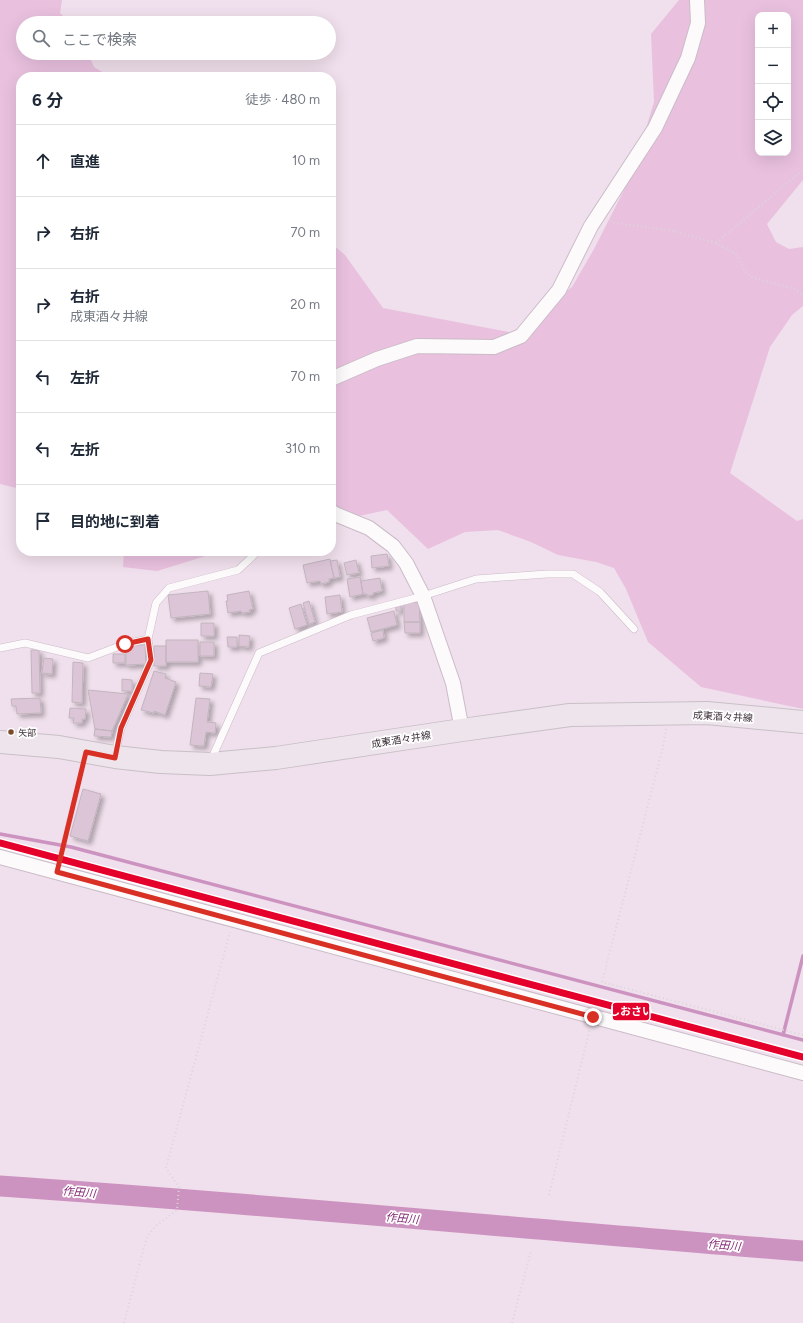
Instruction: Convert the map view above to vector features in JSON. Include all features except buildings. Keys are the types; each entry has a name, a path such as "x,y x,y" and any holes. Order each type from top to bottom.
{"main road":[{"name":"成東酒々井線","path":"0,742 59,747 115,758 210,764 276,758 570,715 707,713 803,722"}],"street":[{"path":"336,377 377,359 417,346 494,347 521,336 559,290 591,226 655,128 688,58 698,23 697,0"},
{"path":"336,514 369,528 393,546 406,563 423,596 453,683 462,730"},
{"path":"0,857 803,1073"}],"lane":[{"path":"115,758 121,728 151,660 148,639 156,603 169,588 238,570 253,556"},
{"path":"210,764 259,654 351,615 423,596 476,579 546,574 573,574 600,592 634,629"},
{"path":"0,648 25,643 88,658 125,644 148,639"}],"path":[{"path":"716,242 803,170"},
{"path":"599,214 615,223 668,230 716,242 736,254 744,271 751,277 794,289 803,295"},
{"path":"668,714 663,747 602,982 803,1035"},
{"path":"57,872 86,752"},
{"path":"124,1323 147,1236 157,1226 178,1210 179,1187 166,1168 233,920"},
{"path":"549,1195 593,1017"},
{"path":"512,1323 531,1251"}],"shaded area":[{"path":"0,0 62,0 60,13 63,16 16,16 16,60 91,60 94,67 102,72 16,72 16,488 0,484"},
{"path":"679,0 803,0 803,180 767,224 776,242 789,249 803,247 803,306 792,315 770,347 730,473 797,521 803,519 803,709 701,687 648,642 626,589 614,568 596,562 558,555 531,542 498,530 465,532 428,549 387,510 336,521 336,247 345,255 383,308 514,333 572,287 594,249 623,192 637,158 654,102 651,34"},
{"path":"124,556 206,556 157,571 123,567"}],"waterway":[{"path":"0,834 71,847 803,1040"},
{"path":"783,1035 803,956"},
{"name":"作田川","path":"0,1186 201,1201 803,1251"}],"transit line":[{"name":"しおさい","path":"0,843 803,1057"}],"place":[{"name":"矢部","path":"11,732"}],"route":[{"path":"125,644 148,639 151,660 121,728 115,758 86,752 57,872 593,1017"}]}
